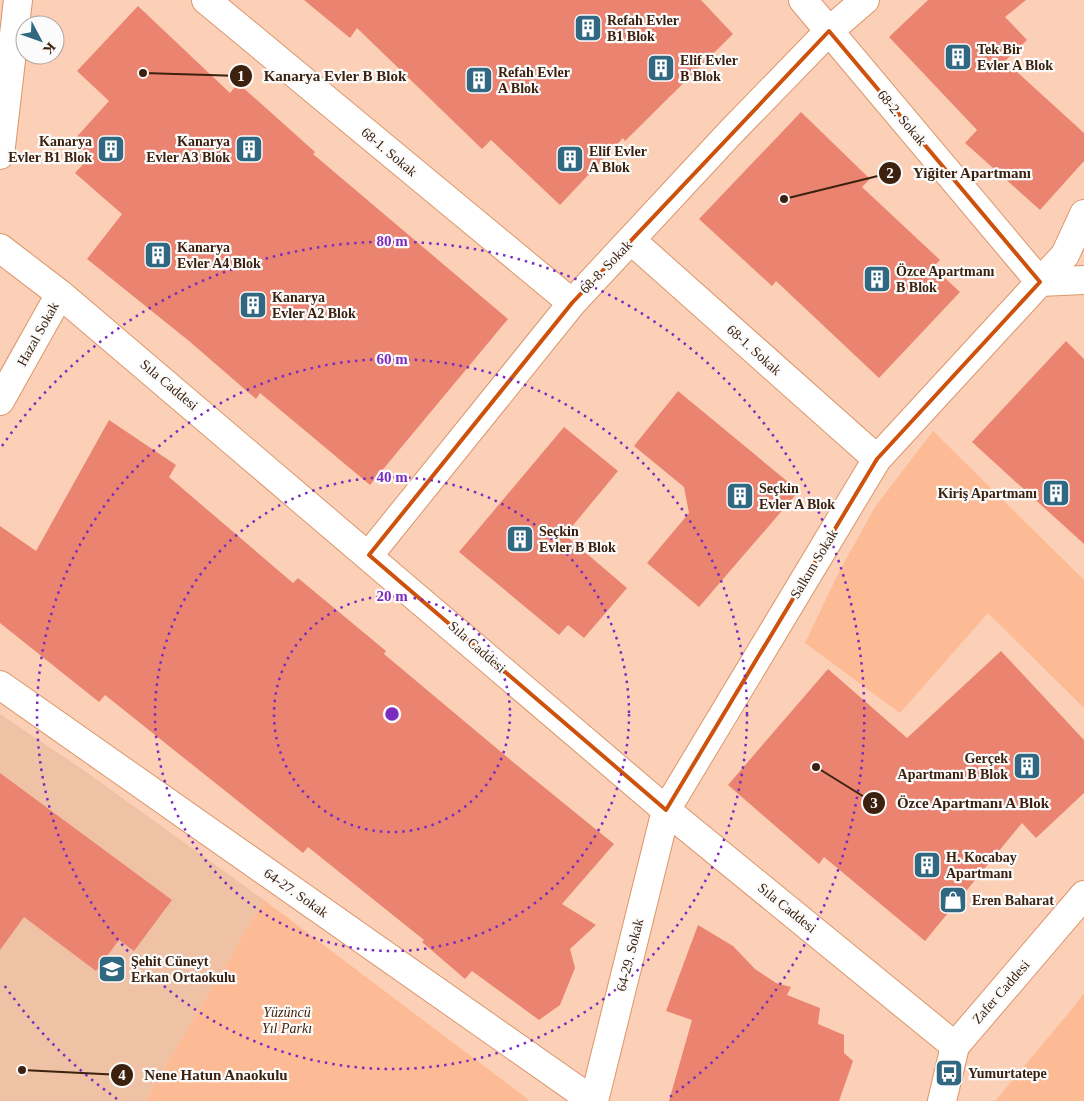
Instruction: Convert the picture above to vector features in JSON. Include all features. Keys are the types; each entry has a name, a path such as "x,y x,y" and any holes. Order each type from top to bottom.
{"street":[{"path":"0,155 18,0"},
{"name":"68-1. Sokak","path":"206,0 572,303"},
{"name":"68-2. Sokak","path":"803,0 1040,282"},
{"name":"68-8. Sokak","path":"369,555 572,303 632,241 730,133 829,31 865,0"},
{"name":"Salkım Sokak","path":"666,810 877,459 1064,255 1084,214"},
{"name":"68-1. Sokak","path":"632,241 877,459"},
{"name":"Sıla Caddesi","path":"0,248 60,294 369,555 666,810 955,1046"},
{"path":"1040,282 1084,280"},
{"name":"Hazal Sokak","path":"0,400 60,294"},
{"name":"64-27. Sokak","path":"0,686 593,1101"},
{"name":"64-29. Sokak","path":"593,1101 666,810"},
{"name":"Zafer Caddesi","path":"942,1101 955,1046 1084,896"}],"highlighted area":[{"path":"829,31 1040,282 877,459 666,810 369,555 572,303"}],"shaded area":[{"name":"Şehit Cüneyt Erkan Ortaokulu","path":"0,714 85,771 264,900 145,1101 0,1101"}],"green space":[{"path":"933,431 1084,580 1084,708 988,613 900,713 805,643 838,574 875,507"},
{"name":"Yüzüncü Yıl Parkı","path":"264,900 525,1097 529,1101 145,1101"},
{"path":"1084,993 1084,1101 995,1101 1072,1009"}],"building":[{"path":"304,0 701,0 733,34 625,141 623,138 560,205 491,140 482,149 357,28 350,38"},
{"path":"928,0 1026,0 1005,17 1027,40 1005,61 1084,133 1084,161 1040,210 965,143 977,130 889,37"},
{"path":"138,6 230,93 238,83 315,152 313,154 508,319 370,485 260,393 256,399 189,341 87,259 122,214 75,173 90,157 73,141 109,101 77,71"},
{"path":"801,112 870,179 862,187 940,260 933,267 960,292 879,378 776,281 772,286 699,219"},
{"name":"Kiriş Apartmanı","path":"1066,341 1084,359 1084,544 972,442"},
{"name":"Seçkin Evler A Blok","path":"678,391 799,491 699,607 647,563 689,513 684,487 634,446"},
{"path":"109,420 176,465 169,477 293,583 298,578 386,651 384,654 614,844 562,904 596,925 570,949 575,968 560,1005 539,1020 472,971 465,979 422,942 424,940 308,847 303,853 105,695 99,702 0,623 0,526 36,551"},
{"name":"Seçkin Evler B Blok","path":"564,427 618,471 565,535 627,588 584,638 568,625 559,635 459,552"},
{"path":"1001,651 1084,740 1084,793 1036,838 1022,823 925,941 824,857 819,864 728,785 828,669 907,738"},
{"name":"Şehit Cüneyt Erkan Ortaokulu","path":"0,773 172,900 134,951 119,940 96,971 24,917 0,950"},
{"path":"698,925 733,946 755,969 776,983 791,987 787,995 820,1008 818,1024 844,1035 844,1053 853,1061 839,1101 669,1101 692,1020 666,1011"}],"place":[{"name":"Refah Evler B1 Blok","path":"588,28"},
{"name":"Tek Bir Evler A Blok","path":"958,57"},
{"name":"Elif Evler B Blok","path":"661,68"},
{"name":"Kanarya Evler B Blok","path":"143,73"},
{"name":"Refah Evler A Blok","path":"479,80"},
{"name":"Kanarya Evler B1 Blok","path":"111,149"},
{"name":"Kanarya Evler A3 Blok","path":"249,149"},
{"name":"Elif Evler A Blok","path":"570,159"},
{"name":"Yiğiter Apartmanı","path":"784,199"},
{"name":"Kanarya Evler A4 Blok","path":"158,255"},
{"name":"Özce Apartmanı B Blok","path":"877,279"},
{"name":"Kanarya Evler A2 Blok","path":"253,305"},
{"name":"Kiriş Apartmanı","path":"1056,493"},
{"name":"Seçkin Evler A Blok","path":"740,496"},
{"name":"Seçkin Evler B Blok","path":"520,539"},
{"name":"Gerçek Apartmanı B Blok","path":"1027,766"},
{"name":"Özce Apartmanı A Blok","path":"816,767"},
{"name":"H. Kocabay Apartmanı","path":"927,865"},
{"name":"Eren Baharat","path":"953,900"},
{"name":"Şehit Cüneyt Erkan Ortaokulu","path":"112,969"},
{"name":"Nene Hatun Anaokulu","path":"22,1070"},
{"name":"Yumurtatepe","path":"949,1073"}]}
